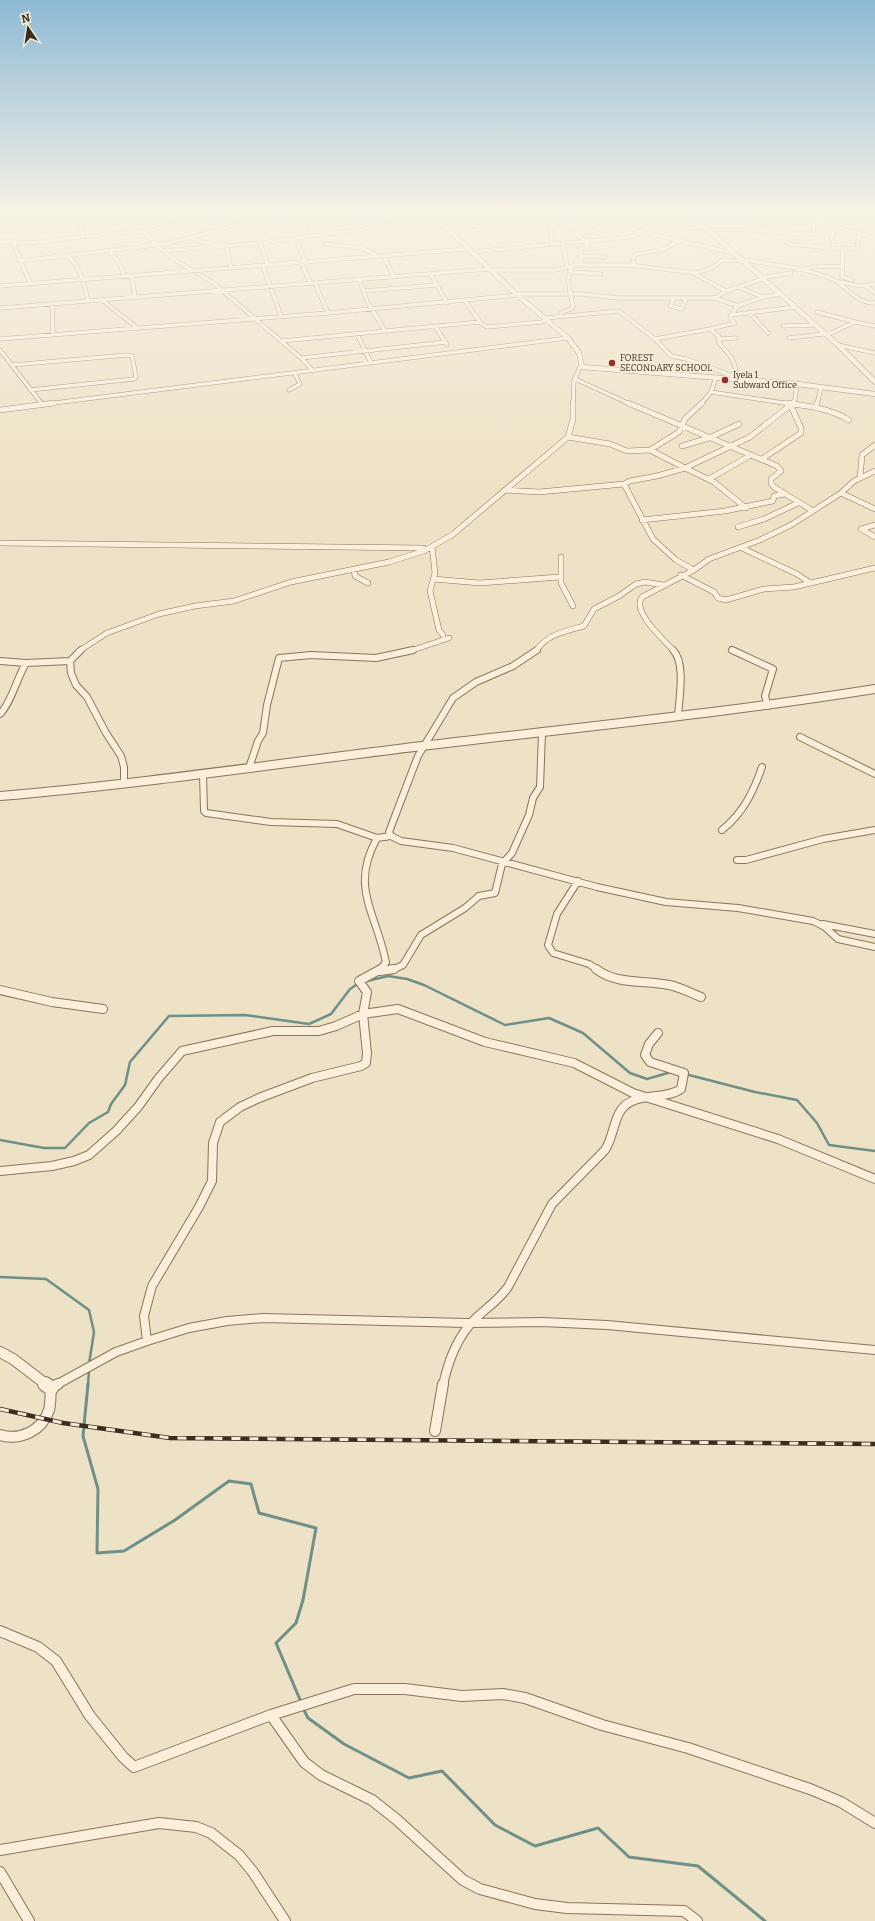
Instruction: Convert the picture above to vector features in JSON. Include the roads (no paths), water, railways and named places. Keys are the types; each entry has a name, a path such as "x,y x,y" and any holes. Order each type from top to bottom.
{"street":[{"path":"0,308 68,303"},
{"path":"105,303 136,327"},
{"path":"235,303 301,358 313,371"},
{"path":"276,303 281,316"},
{"path":"323,303 328,313"},
{"path":"369,303 385,331"},
{"path":"0,339 450,303"},
{"path":"465,303 480,321 479,322 487,327 537,323 573,308 573,303"},
{"path":"0,661 26,663 70,661 86,645 123,626 187,607 238,600 283,584 395,559 430,547 459,529 568,437 573,426 576,371 581,365 579,353 568,338 547,318 526,303"},
{"path":"672,303 670,306 682,309 684,303"},
{"path":"728,303 738,306"},
{"path":"655,339 735,323 730,318 734,308 747,303"},
{"path":"790,303 838,345 875,382"},
{"path":"52,304 53,334"},
{"path":"731,315 795,307"},
{"path":"547,318 619,310 655,339 671,356 736,378"},
{"path":"749,312 768,333"},
{"path":"817,312 875,326"},
{"path":"281,341 479,322"},
{"path":"789,338 825,335 836,332 855,322"},
{"path":"783,326 815,325"},
{"path":"436,326 452,352"},
{"path":"710,329 718,336 719,343 735,360 737,365 736,378"},
{"path":"357,334 372,363"},
{"path":"0,410 296,374 452,352 568,338"},
{"path":"718,339 736,338"},
{"path":"301,358 446,342"},
{"path":"838,345 875,353"},
{"path":"0,350 42,404"},
{"path":"12,365 126,355 132,356 134,361 136,377 134,379 30,390"},
{"path":"581,365 590,369 736,378 875,394"},
{"path":"289,390 300,384 296,374"},
{"path":"568,437 610,444 626,451 650,450 679,432 682,426 711,392 716,377"},
{"path":"575,379 604,393 709,438 732,446 780,468 781,471 771,479 771,483 778,491 798,504 813,511"},
{"path":"762,459 791,441 801,432 801,428 792,405 797,384"},
{"path":"816,408 821,387"},
{"path":"711,392 832,411 849,420"},
{"path":"506,490 539,492 624,484 630,481 657,476 685,468 750,437 792,405"},
{"path":"682,446 709,438 739,424"},
{"path":"860,478 860,455 862,452 875,445"},
{"path":"650,450 709,479 746,508"},
{"path":"709,479 751,455"},
{"path":"678,716 681,680 677,654 648,622 639,607 639,601 642,597 694,570 709,558 742,548 776,533 841,493 860,478 875,471"},
{"path":"624,484 653,539 676,560 694,570"},
{"path":"841,493 875,509"},
{"path":"642,520 698,515 746,508 773,501 774,496 784,494"},
{"path":"738,527 764,519 798,504"},
{"path":"875,524 861,530 875,537"},
{"path":"0,543 130,543 170,546 275,545 430,547"},
{"path":"430,547 435,567 430,591 439,630 442,635"},
{"path":"742,548 797,574 810,583"},
{"path":"561,557 559,576 565,592 573,606"},
{"path":"682,575 714,592 718,598 726,600 764,589 789,587 875,568"},
{"path":"354,569 355,576 368,583"},
{"path":"433,579 480,583 559,576"},
{"path":"391,836 389,832 394,816 424,746 448,704 459,692 476,682 506,670 529,656 551,636 584,626 594,609 619,596 638,583 645,582 663,585"},
{"path":"249,768 258,741 263,733 267,705 275,679 279,658 325,656 372,659 404,652 449,638"},
{"path":"732,650 773,669 765,696 768,706"},
{"path":"70,661 71,673 76,685 87,697 106,733 121,756 124,767 124,784"},
{"path":"0,714 5,709 18,676 26,663"},
{"path":"0,796 58,792 424,746 768,706 875,689"},
{"path":"147,1341 144,1316 152,1286 160,1270 199,1207 212,1181 213,1143 220,1122 240,1106 259,1098 312,1078 365,1064 367,1052 363,1014 367,992 359,981 380,971 391,971 403,966 421,935 465,908 479,896 493,894 502,864 512,853 529,815 533,798 540,788 542,733"},
{"path":"800,738 875,774"},
{"path":"722,830 737,818 748,802 755,789 762,767"},
{"path":"203,774 204,811 206,813 271,822 337,824 377,838 391,836 401,841 453,848 505,860 578,881 666,902 738,908 875,934"},
{"path":"738,860 750,859 842,835 875,830"},
{"path":"377,838 364,863 363,883 375,928 385,954 386,962 380,971"},
{"path":"578,881 554,920 548,945 553,952 567,958 592,965 604,975 615,980 670,985 701,996"},
{"path":"817,923 825,927 838,939 875,947"},
{"path":"0,990 52,1002 103,1009"},
{"path":"0,1171 52,1166 74,1161 89,1155 121,1126 138,1107 166,1069 182,1051 272,1031 319,1031 336,1026 363,1014 386,1010 402,1010 485,1042 574,1063 633,1094 778,1139 875,1179"},
{"path":"435,1431 441,1393 448,1365 454,1349 472,1323 496,1303 510,1285 544,1218 562,1192 583,1173 610,1142 618,1116 623,1107 630,1101 675,1093 681,1089 684,1073 650,1062 645,1055 649,1044 658,1033"},
{"path":"0,1436 10,1438 22,1437 38,1426 48,1412 51,1388 68,1377 116,1352 189,1328 227,1321 263,1318 472,1323 543,1322 639,1327 722,1337 875,1350"},
{"path":"0,1352 13,1359 51,1388"},
{"path":"0,1632 38,1647 56,1661 90,1716 123,1757 134,1767 271,1715 354,1688 405,1689 462,1696 498,1694 513,1695 602,1725 688,1748 810,1789 841,1802 875,1823"},
{"path":"271,1715 304,1762 321,1775 372,1800 396,1818 463,1880 480,1889 535,1904 567,1908 684,1911 694,1917 697,1921"},
{"path":"0,1850 159,1823 196,1827 211,1833 239,1855 253,1872 284,1921"},
{"path":"0,1872 29,1921"}],"waterway":[{"path":"367,981 388,976 407,979 424,985 505,1025 549,1018 583,1033 630,1073 647,1079 671,1072"},
{"path":"0,1140 44,1148 65,1148 89,1123 108,1112 111,1104 125,1085 130,1062 169,1016 245,1015 309,1024 331,1014 350,989 359,983"},
{"path":"685,1074 755,1092 797,1100 817,1123 829,1145 875,1151"},
{"path":"0,1277 46,1279 89,1310 94,1332 89,1364"},
{"path":"88,1385 89,1370"},
{"path":"88,1384 83,1436 98,1489 97,1553 124,1551 175,1520 229,1481 251,1484 259,1513 316,1528 303,1600 296,1623 276,1643 301,1702"},
{"path":"303,1708 308,1718 344,1744 409,1778 442,1771 495,1825 535,1846 598,1828 629,1857 698,1866 765,1921"}],"railway":[{"path":"0,1409 63,1423 170,1438 875,1444"}],"place":[{"name":"FOREST SECONDARY SCHOOL","path":"612,363"},
{"name":"Iyela 1 Subward Office","path":"725,380"}]}
